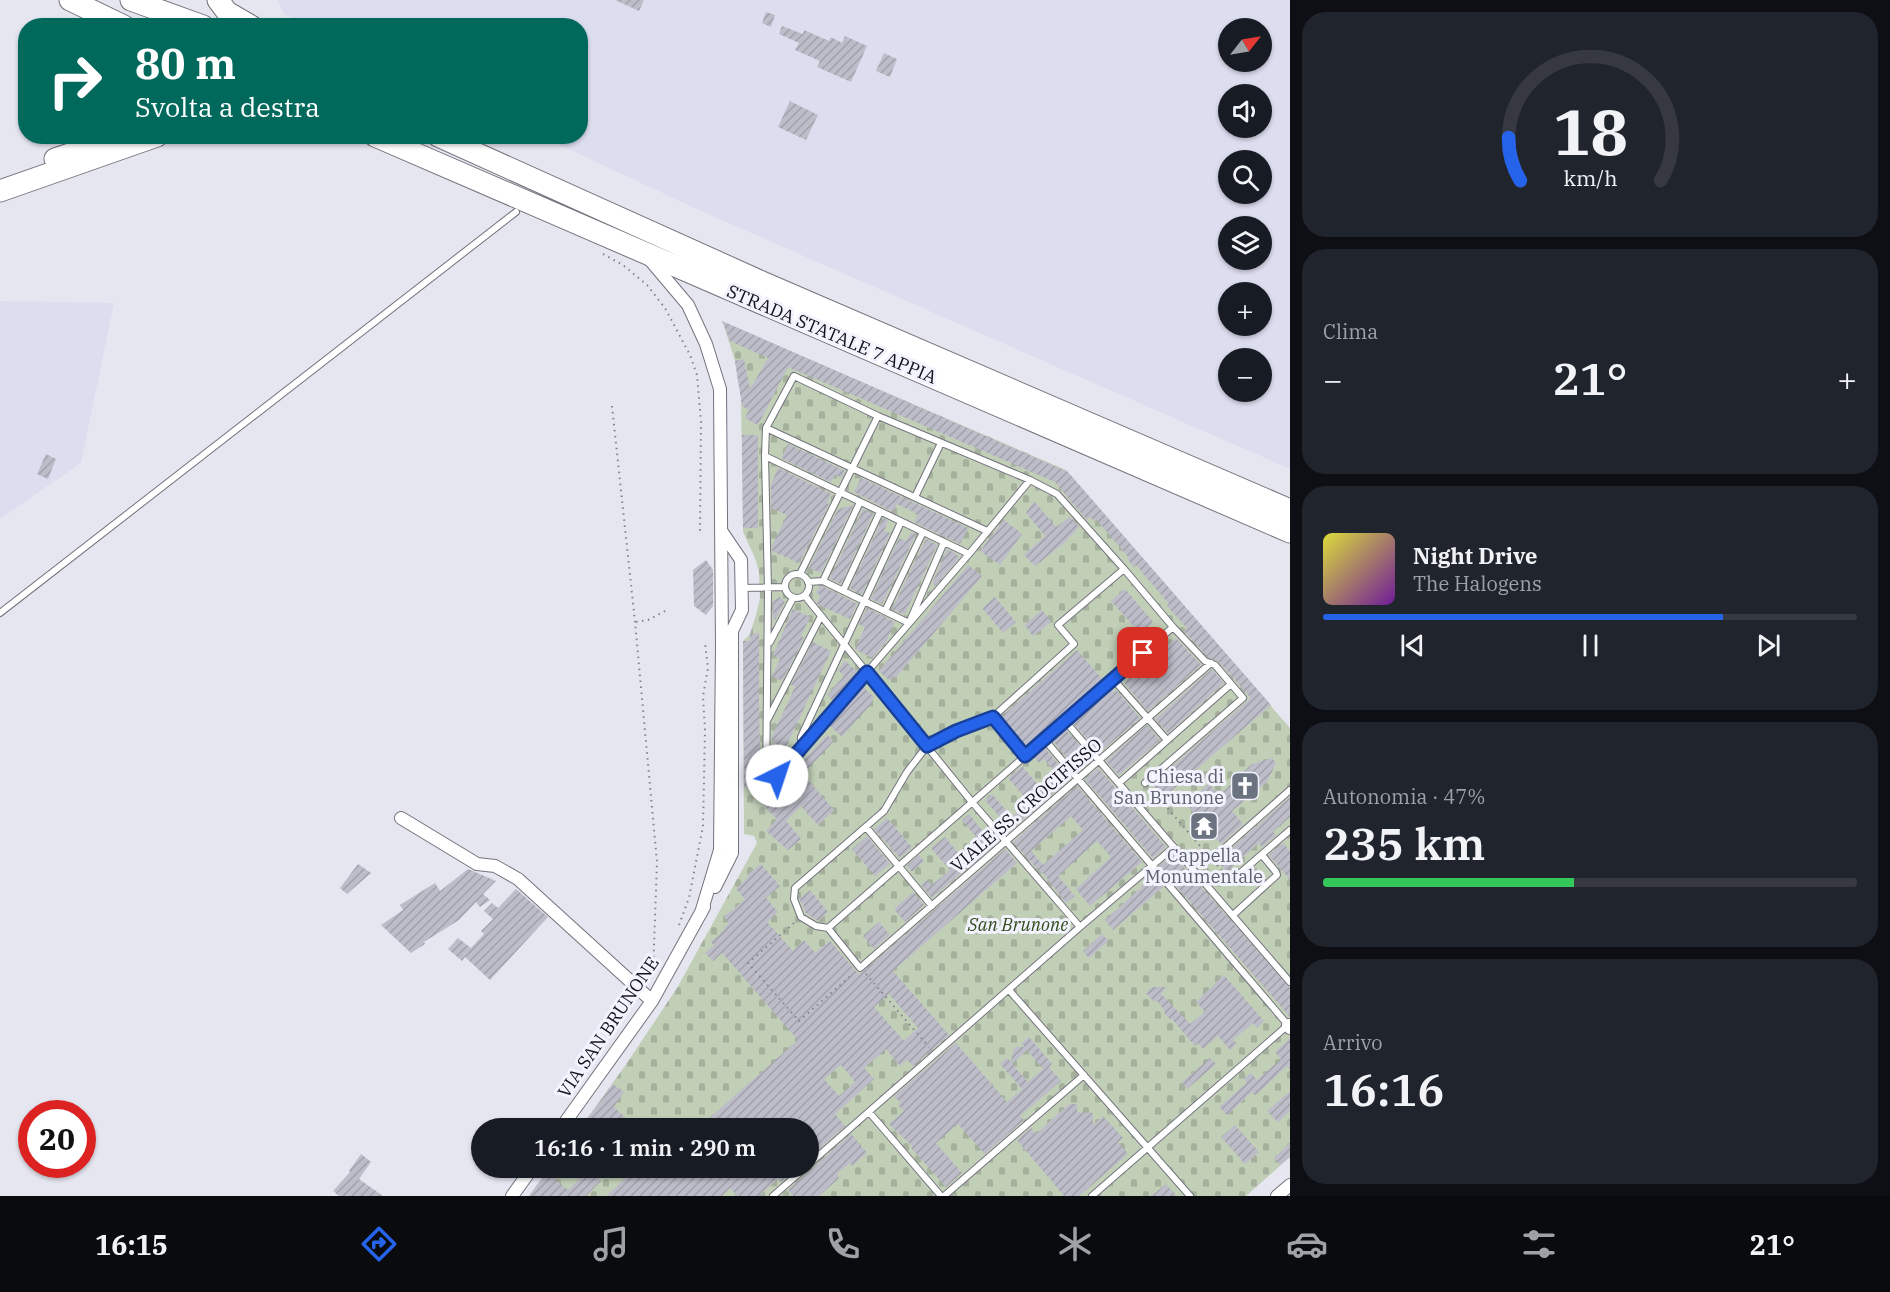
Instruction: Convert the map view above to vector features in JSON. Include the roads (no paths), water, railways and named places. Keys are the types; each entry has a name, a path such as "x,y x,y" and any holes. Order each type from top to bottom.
{"highway":[{"path":"64,0 88,18"},
{"path":"70,0 107,18"},
{"path":"131,0 181,18"},
{"path":"218,0 227,12 237,18"},
{"path":"0,178 73,153 85,144"},
{"path":"0,191 134,144"},
{"name":"STRADA STATALE 7 APPIA","path":"393,144 1290,532"},
{"name":"STRADA STATALE 7 APPIA","path":"456,144 762,282 1290,510"}],"street":[{"path":"643,252 665,275 688,305 706,344 720,389 722,531 720,850 701,913"},
{"path":"701,913 732,853 732,632 742,610 742,588 741,560 722,531"},
{"path":"401,818 477,864 495,866 518,879 652,1001"},
{"name":"VIA SAN BRUNONE","path":"568,1118 652,1001 701,913"},
{"path":"512,1196 525,1178"},
{"path":"1277,1196 1290,1185"}],"lane":[{"path":"0,613 516,213"},
{"path":"1030,480 766,789 768,645 766,428 794,376 878,416 1030,480 1057,494 1173,627 1205,661 1211,663 1231,684 1243,698 1145,783"},
{"path":"784,588 789,577 800,574 878,416"},
{"path":"766,428 987,531"},
{"path":"915,497 941,443"},
{"path":"765,456 969,554"},
{"path":"823,580 860,502"},
{"path":"843,591 880,512"},
{"path":"801,749 801,736 901,522"},
{"path":"885,611 923,532"},
{"path":"909,623 944,542"},
{"path":"1124,569 1058,625 1074,644 993,717 956,731 927,746 907,772 884,812 795,888 795,899 801,917 816,926 828,928 1173,627"},
{"path":"784,588 793,598 799,599 805,596 809,589 808,582 800,574"},
{"path":"808,582 823,580 909,623"},
{"path":"742,588 784,588"},
{"path":"805,596 972,802 1080,927"},
{"path":"768,645 793,598"},
{"path":"766,722 821,616"},
{"name":"VIALE SS. CROCIFISSO","path":"828,928 860,968 1211,663"},
{"path":"1113,679 1167,740"},
{"path":"1119,783 1231,684"},
{"path":"993,717 1025,756"},
{"path":"1065,721 1290,982"},
{"path":"1044,739 1289,1026 1092,1196"},
{"path":"1212,859 1290,790"},
{"path":"866,827 932,906"},
{"path":"1231,881 1290,830"},
{"path":"819,1156 1174,847"},
{"path":"1233,915 1277,875 1262,855"},
{"path":"1010,990 1190,1196"},
{"path":"869,1112 942,1196 1084,1075"},
{"path":"773,1196 793,1178"}],"place":[{"name":"Chiesa di San Brunone","path":"1245,786"},
{"name":"Cappella Monumentale","path":"1204,826"}],"park label":[{"name":"San Brunone","path":"1018,924"}]}
